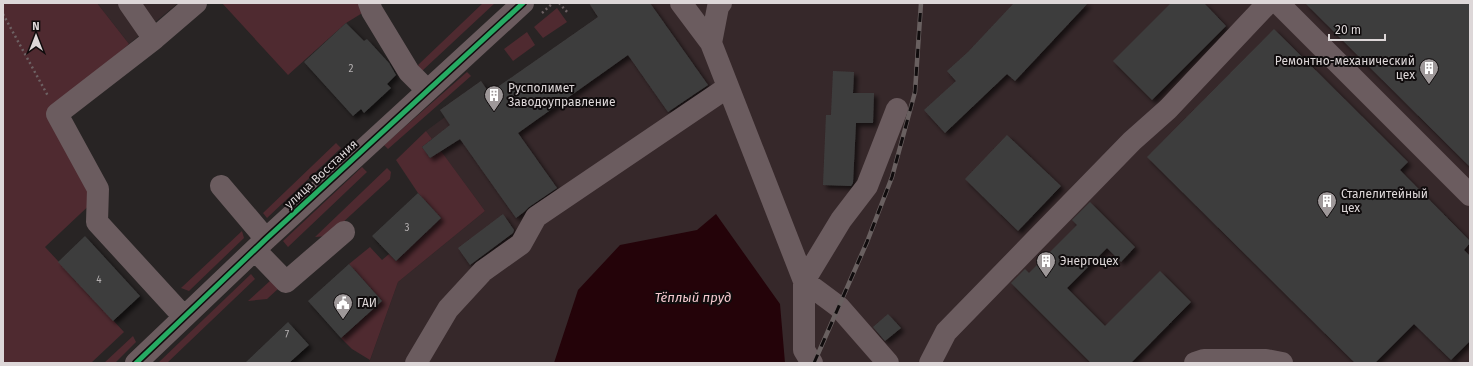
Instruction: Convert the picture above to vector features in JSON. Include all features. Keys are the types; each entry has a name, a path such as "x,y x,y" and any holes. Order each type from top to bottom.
{"street":[{"path":"129,3 154,39"},
{"path":"184,317 97,222 98,189 57,114 154,39 196,3"},
{"path":"369,3 372,11 409,72 427,90"},
{"name":"улица Восстания","path":"136,363 261,244 523,3"},
{"path":"681,3 711,43 804,281 805,359"},
{"path":"711,43 718,7 721,3"},
{"path":"930,363 946,332 1132,141 1168,109 1268,3"},
{"path":"1278,3 1470,195"},
{"path":"416,363 448,309 483,271 521,244 536,217 728,87"},
{"path":"804,281 841,220 868,186 896,109"},
{"path":"221,186 286,282 344,232"},
{"path":"804,281 839,307 888,363"},
{"path":"1195,363 1204,360 1266,360 1282,363"}],"path":[{"path":"559,3 568,13"},
{"path":"3,14 57,114"}],"shaded area":[{"path":"3,3 97,3 129,44 51,112 97,198 45,247 124,332 91,363 3,363"},
{"path":"97,3 178,3 129,44"},
{"path":"222,3 361,3 364,12 346,23 288,75"},
{"path":"483,3 495,3 422,71 418,65"},
{"path":"594,3 1470,3 1470,363 369,363 398,282 485,211 426,131 445,117 440,110 481,81 490,93 598,17 590,6"},
{"path":"557,8 567,22 543,38 534,27"},
{"path":"527,32 535,45 513,61 504,49"},
{"path":"467,72 471,76 388,149 384,145"},
{"path":"426,131 432,139 422,147 430,158 441,151 485,211 398,282 370,360 352,349 341,338 382,301 349,264 370,247 382,260 389,254 396,261 441,218 418,193 396,160"},
{"path":"336,143 341,148 267,218 263,213"},
{"path":"362,167 367,172 288,247 283,241"},
{"path":"387,168 391,172 390,179 328,236 315,237"},
{"path":"242,231 244,238 189,291 181,288"},
{"path":"251,274 255,279 167,363 158,363"},
{"path":"271,280 279,288 267,299 248,301"},
{"path":"133,336 136,342 115,363 104,363"}],"water":[{"name":"Тёплый пруд","path":"716,214 780,304 785,363 554,363 578,290 620,245 697,230"}],"building":[{"name":"Русполимет Заводоуправление","path":"589,3 650,3 708,85 668,112 628,55 518,133 557,188 529,207 516,218 460,139 430,158 422,147 450,125 440,110 481,81 489,93 598,17"},
{"path":"1014,3 1088,3 1015,81 1007,74 945,133 924,110 956,81 947,71 968,52"},
{"path":"1171,3 1204,3 1226,26 1152,100 1113,61"},
{"name":"Ремонтно-механический цех","path":"1305,3 1470,3 1470,167"},
{"path":"346,23 364,41 367,39 389,63 396,75 387,84 391,88 364,113 361,109 353,116 304,62"},
{"name":"Сталелитейный цех","path":"1274,29 1408,162 1400,170 1470,241 1464,250 1470,256 1470,341 1451,360 1414,324 1375,363 1355,363 1147,157"},
{"path":"833,71 854,72 853,93 874,93 873,123 856,123 853,183 851,186 823,185 826,115 831,115"},
{"path":"1007,135 1061,186 1018,231 965,179"},
{"path":"418,193 441,218 396,261 372,236"},
{"name":"Энергоцех","path":"1090,202 1135,247 1121,262 1107,248 1067,288 1105,326 1160,271 1191,302 1131,363 1091,363 1011,283 1025,269 1029,273 1077,225 1072,220"},
{"path":"503,214 514,230 513,233 470,265 458,248"},
{"path":"85,236 140,296 113,321 58,262"},
{"name":"ГАИ","path":"349,264 382,301 341,338 308,301"},
{"path":"888,314 901,328 885,341 873,327"},
{"path":"288,322 309,345 289,363 245,363"}],"railway":[{"path":"814,363 867,242 892,177 915,92 921,3"}],"cycle path":[{"path":"136,363 266,239 523,3"}],"place":[{"name":"Ремонтно-механический цех","path":"1429,85"},
{"name":"Русполимет Заводоуправление","path":"494,112"},
{"name":"Сталелитейный цех","path":"1327,218"},
{"name":"Энергоцех","path":"1046,278"},
{"name":"ГАИ","path":"343,320"}]}
